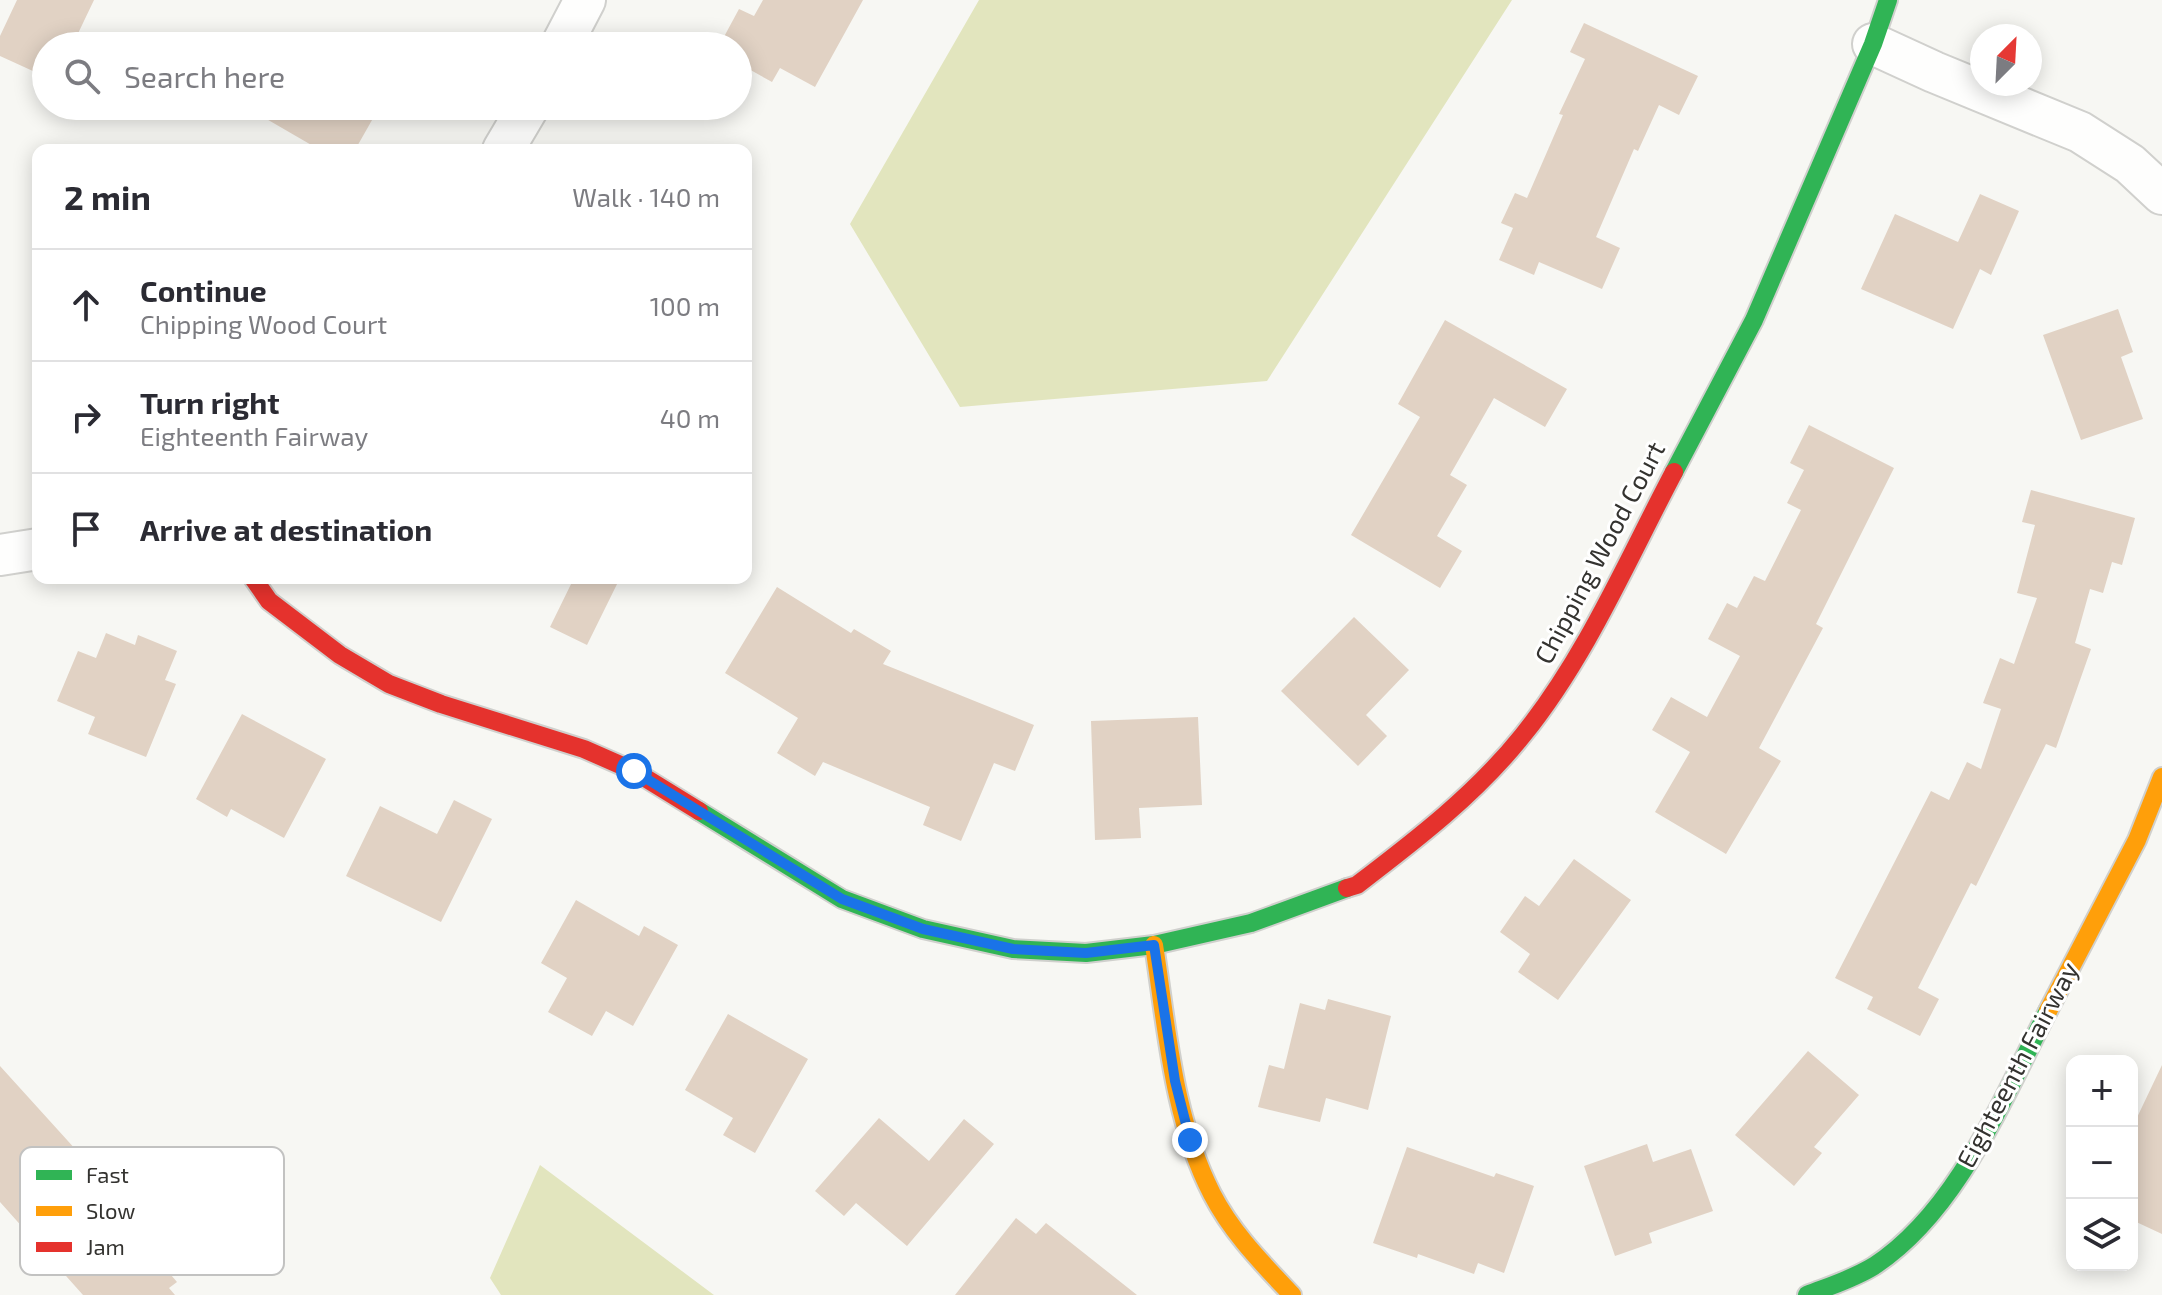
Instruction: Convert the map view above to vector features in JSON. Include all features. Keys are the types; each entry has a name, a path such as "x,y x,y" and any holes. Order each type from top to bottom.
{"street":[{"path":"568,32 585,0"},
{"name":"Chipping Wood Court","path":"257,584 269,601 340,655 389,684 441,704 584,749 634,771 842,899 923,929 1013,949 1086,953 1154,945 1251,923 1357,885 1446,817 1523,736 1575,661 1754,320 1873,44 1888,0"},
{"path":"1873,44 2080,132 2130,164 2162,194"},
{"path":"507,144 521,120"},
{"path":"0,555 32,550"},
{"name":"Eighteenth Fairway","path":"1807,1295 1860,1274 1888,1255 1941,1202 1972,1155 2137,840 2162,777"},
{"path":"1154,945 1175,1081 1190,1140 1213,1195 1250,1250 1292,1295"}],"green space":[{"path":"979,0 1512,0 1267,381 960,407 850,224"},
{"path":"540,1165 714,1295 501,1295 490,1278"}],"building":[{"path":"17,0 94,0 79,32 32,32 32,71 0,56 0,36"},
{"path":"763,0 863,0 815,87 780,68 772,82 752,71 752,32 727,32 739,9 754,16"},
{"path":"1584,23 1698,76 1679,115 1659,105 1638,151 1634,149 1596,237 1620,248 1602,289 1539,262 1534,275 1499,260 1513,228 1501,223 1515,193 1527,198 1563,115 1559,114 1585,59 1570,52"},
{"path":"268,120 372,120 358,144 310,144"},
{"path":"1980,194 2019,211 1991,275 1980,269 1953,329 1861,289 1895,214 1958,242"},
{"path":"2118,309 2133,352 2121,357 2143,419 2081,440 2043,335"},
{"path":"1445,320 1567,389 1545,427 1494,398 1450,475 1467,485 1437,536 1462,551 1440,588 1351,535 1420,417 1398,404"},
{"path":"1809,425 1894,468 1816,624 1823,628 1759,748 1781,761 1726,854 1655,812 1690,752 1652,730 1671,697 1707,717 1740,656 1708,639 1727,603 1737,608 1754,576 1765,581 1801,510 1787,503 1804,470 1790,463"},
{"path":"2031,490 2135,518 2122,565 2112,562 2103,593 2090,589 2075,643 2091,649 2056,748 2046,744 1976,886 1971,883 1918,988 1939,999 1920,1036 1867,1009 1873,997 1835,978 1931,791 1949,800 1967,762 1981,769 2001,709 1983,703 2000,658 2014,664 2037,598 2017,593 2035,525 2022,522"},
{"path":"571,584 617,584 587,645 550,627"},
{"path":"777,587 851,633 854,629 891,651 883,664 1034,725 1015,771 994,763 961,841 923,825 930,807 823,762 815,776 777,753 798,718 725,673"},
{"path":"1354,617 1409,670 1366,715 1387,736 1358,766 1281,691"},
{"path":"106,633 135,645 138,635 177,651 165,680 176,684 146,757 88,734 95,717 57,701 78,651 96,658"},
{"path":"242,714 326,759 284,838 231,809 227,817 196,799"},
{"path":"1198,717 1202,805 1139,808 1141,838 1095,840 1091,721"},
{"path":"454,800 492,819 441,922 346,876 380,806 437,834"},
{"path":"1574,859 1631,900 1558,1000 1518,972 1530,954 1500,932 1525,896 1539,906"},
{"path":"576,900 639,936 644,926 678,945 633,1026 606,1011 592,1036 548,1012 567,978 541,963"},
{"path":"1328,999 1391,1016 1368,1110 1326,1098 1320,1122 1258,1107 1269,1065 1284,1069 1300,1003 1325,1010"},
{"path":"728,1014 808,1059 755,1153 723,1135 733,1118 685,1090"},
{"path":"1808,1051 1859,1095 1814,1147 1822,1153 1794,1186 1735,1135"},
{"path":"2162,1065 2162,1234 2138,1223 2138,1115"},
{"path":"0,1066 73,1147 20,1147 20,1224 0,1202"},
{"path":"879,1118 929,1161 964,1119 994,1144 907,1246 856,1203 844,1216 815,1191"},
{"path":"1647,1144 1653,1162 1691,1149 1713,1211 1649,1233 1652,1243 1615,1256 1584,1166"},
{"path":"1407,1147 1494,1177 1496,1173 1534,1186 1504,1273 1478,1263 1474,1274 1418,1254 1417,1258 1373,1243"},
{"path":"1016,1218 1036,1234 1046,1223 1137,1295 955,1295"},
{"path":"65,1275 171,1275 177,1282 169,1288 175,1295 83,1295"}],"traffic: fast":[{"path":"1674,472 1754,320 1873,44 1888,0"},
{"path":"699,811 842,899 923,929 1013,949 1086,953 1154,945 1251,923 1347,888"},
{"path":"1807,1295 1874,1266 1904,1243 1930,1215 1976,1150 2048,1011"}],"traffic: slow":[{"path":"2048,1011 2137,840 2162,777"},
{"path":"1154,945 1173,1072 1188,1135 1199,1165 1229,1222 1292,1295"}],"traffic: jam":[{"path":"1347,888 1357,885 1444,815 1486,777 1523,735 1567,674 1586,641 1674,472"},
{"path":"257,584 269,601 340,655 389,684 441,704 584,749 634,771 699,811"}],"route":[{"path":"634,771 842,899 923,929 1013,949 1086,953 1154,945 1175,1081 1190,1140"}]}
